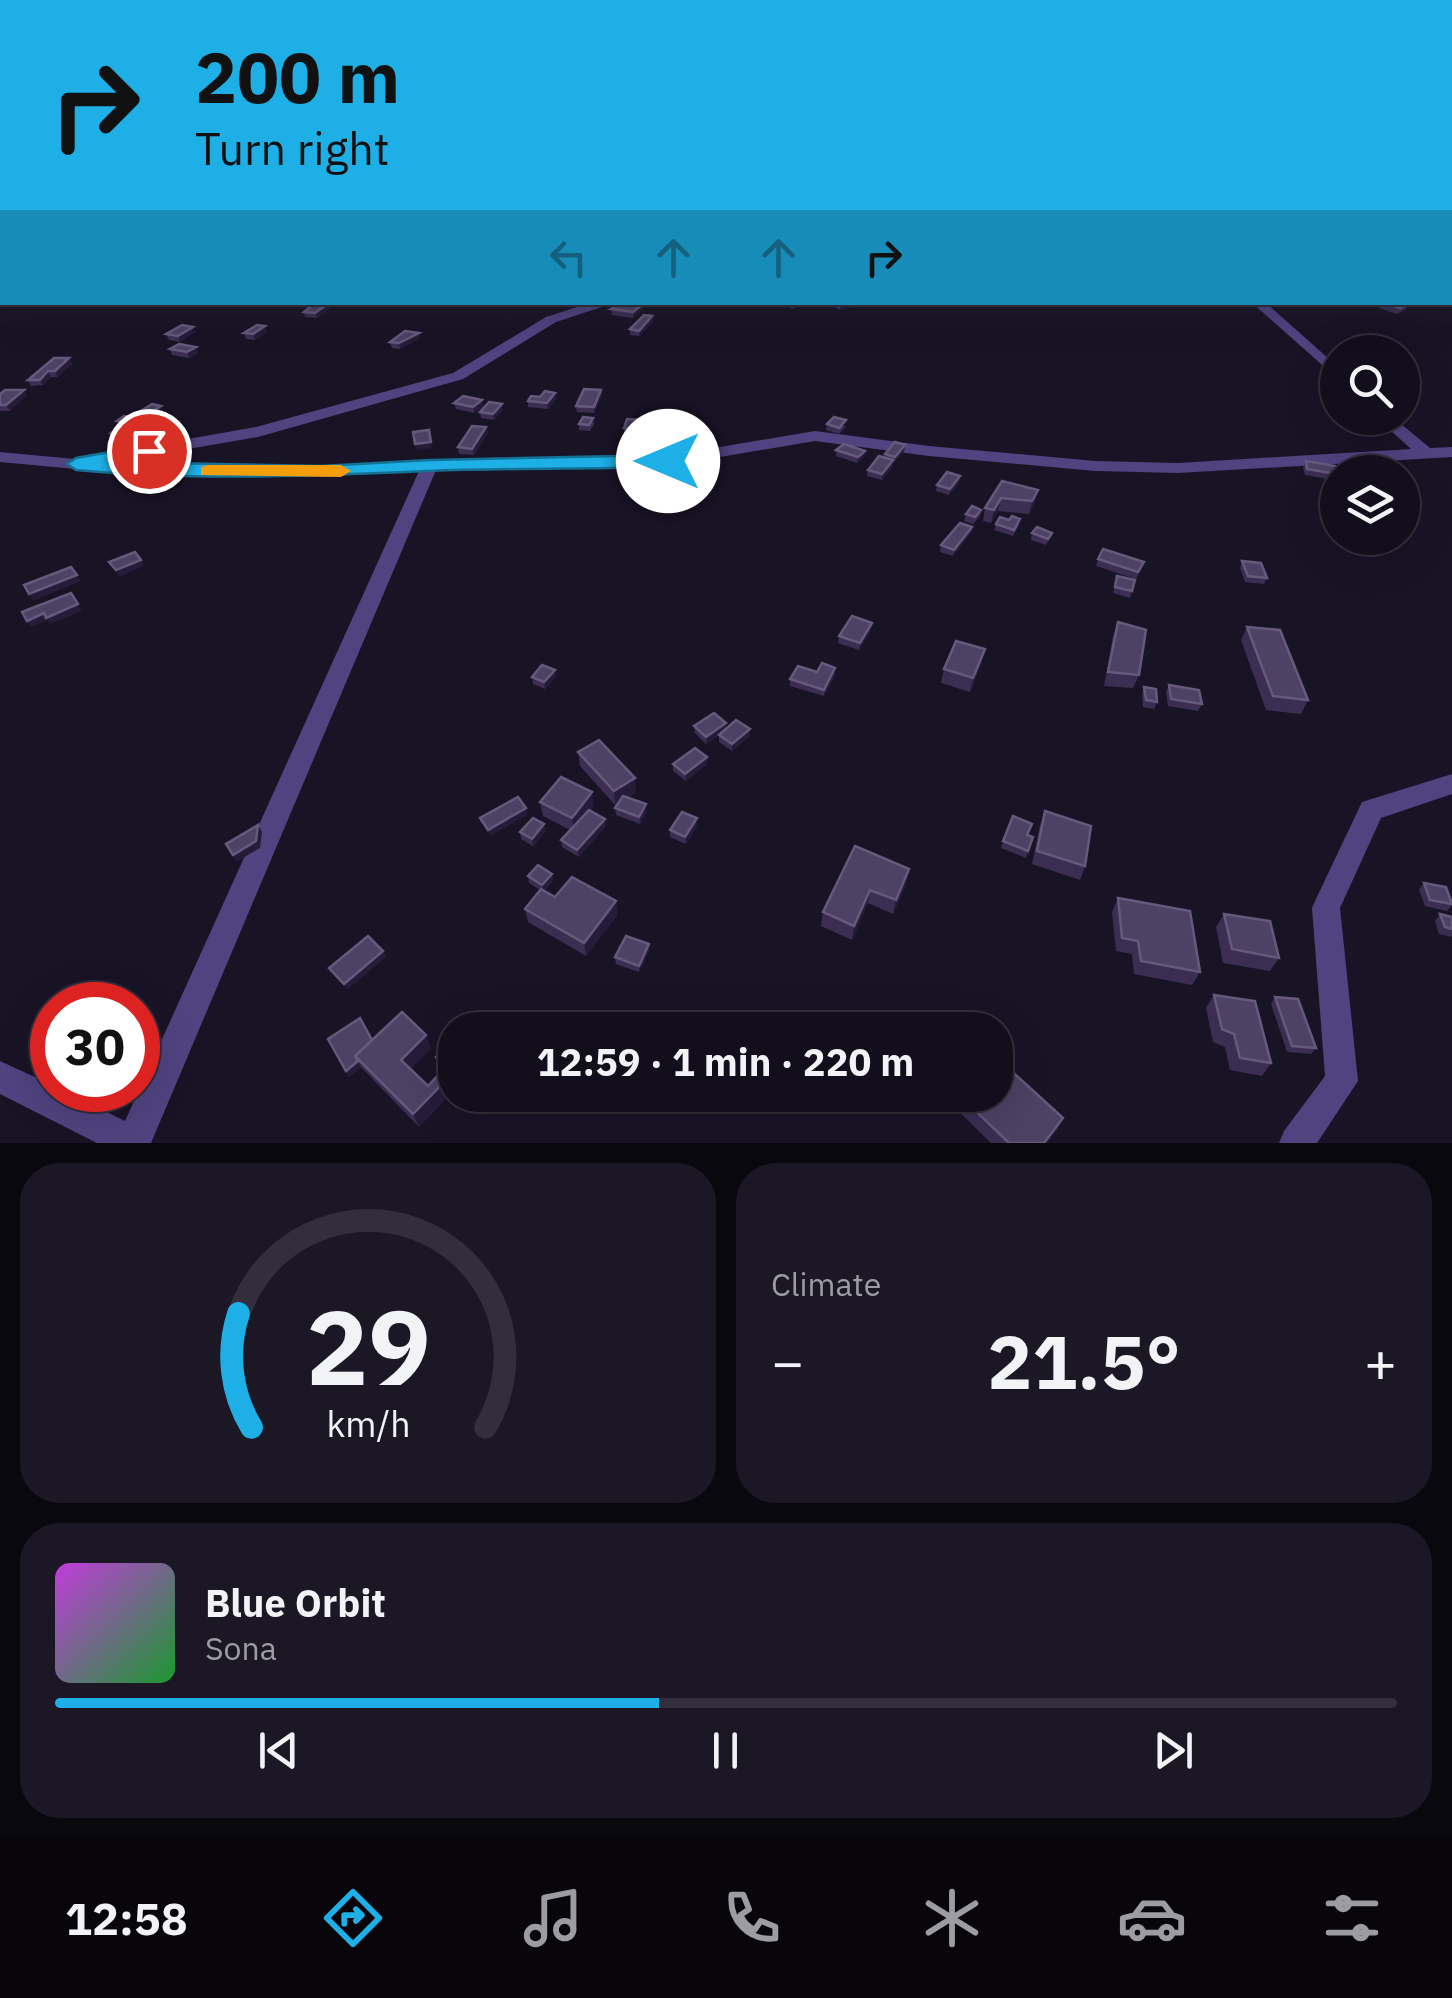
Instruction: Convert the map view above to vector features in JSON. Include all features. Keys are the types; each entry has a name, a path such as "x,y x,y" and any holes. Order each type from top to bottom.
{"street":[{"path":"76,464 258,432 458,376 488,363 510,344 568,312 598,305"},
{"path":"1260,305 1320,359"},
{"path":"1404,435 1426,454"},
{"path":"0,456 150,470 302,472 668,461 814,436 930,452 1095,466 1178,468 1452,452"},
{"path":"0,1078 133,1143 430,466"},
{"path":"1296,1143 1342,1081 1326,908 1371,810 1452,784"}],"building":[{"path":"312,305 326,305 315,313 304,312"},
{"path":"619,305 642,305 633,312 611,309"},
{"path":"644,315 652,316 639,331 630,329"},
{"path":"182,325 193,327 178,336 166,334"},
{"path":"257,325 265,326 253,334 244,333"},
{"path":"405,331 419,333 399,343 390,342"},
{"path":"179,344 196,347 187,352 170,349"},
{"path":"54,358 69,358 40,380 28,380"},
{"path":"584,389 601,390 594,407 576,406"},
{"path":"5,390 24,390 6,405 0,405 0,394"},
{"path":"545,391 555,393 547,403 528,401 531,396 540,397"},
{"path":"463,396 482,400 473,407 454,403"},
{"path":"489,402 502,404 493,414 480,412"},
{"path":"152,404 161,406 144,416 136,414"},
{"path":"124,416 147,420 126,435 111,433 125,422 117,421"},
{"path":"583,417 593,418 589,425 579,424"},
{"path":"834,417 846,420 839,428 827,424"},
{"path":"627,419 644,420 642,429 624,428"},
{"path":"472,426 486,427 472,449 458,447"},
{"path":"429,430 431,442 415,444 413,432"},
{"path":"895,442 905,445 895,457 885,454"},
{"path":"844,444 865,451 858,457 836,450"},
{"path":"879,456 893,460 882,474 868,470"},
{"path":"1306,461 1320,463 1320,471 1307,469"},
{"path":"947,472 960,476 950,489 937,485"},
{"path":"1002,481 1038,490 1032,501 1001,498 994,510 985,508"},
{"path":"972,506 981,510 975,517 966,514"},
{"path":"1012,516 1020,519 1014,530 996,524 1000,517 1009,520"},
{"path":"960,523 972,527 954,550 941,545"},
{"path":"1037,527 1052,533 1048,539 1032,533"},
{"path":"1103,549 1144,562 1138,572 1098,559"},
{"path":"135,552 141,560 116,570 109,562"},
{"path":"1242,561 1261,563 1267,578 1248,576"},
{"path":"71,567 77,575 29,594 24,585"},
{"path":"1117,576 1135,580 1132,591 1115,587"},
{"path":"71,593 78,604 46,618 44,613 27,621 22,612"},
{"path":"852,616 872,623 860,643 839,636"},
{"path":"1118,622 1146,630 1139,675 1108,672"},
{"path":"1247,627 1280,630 1308,700 1273,696"},
{"path":"956,641 985,649 973,678 944,669"},
{"path":"822,663 835,668 824,690 790,679 798,666 817,672"},
{"path":"542,665 555,670 544,682 532,677"},
{"path":"1169,685 1199,690 1202,704 1171,699"},
{"path":"1144,687 1156,689 1157,702 1146,700"},
{"path":"714,713 726,723 706,737 694,726"},
{"path":"736,720 750,729 732,744 719,735"},
{"path":"599,740 635,778 614,791 578,752"},
{"path":"695,748 707,757 685,774 673,764"},
{"path":"561,777 592,792 572,818 540,802"},
{"path":"623,796 646,804 639,817 615,808"},
{"path":"518,797 526,808 488,830 480,818"},
{"path":"589,810 605,819 577,850 561,840"},
{"path":"1045,811 1091,826 1085,866 1037,851"},
{"path":"682,812 697,818 685,837 670,830"},
{"path":"1013,816 1032,824 1027,835 1033,837 1028,851 1003,841"},
{"path":"533,818 544,824 532,839 520,832"},
{"path":"258,825 256,841 233,855 226,844"},
{"path":"855,846 909,869 896,900 870,890 854,926 823,912"},
{"path":"538,865 552,874 542,885 528,876"},
{"path":"572,877 616,901 584,943 525,909 541,889 555,897"},
{"path":"1424,883 1446,887 1452,904 1430,900"},
{"path":"1118,898 1190,911 1200,972 1141,961 1138,941 1122,938"},
{"path":"1224,914 1270,921 1279,958 1232,949"},
{"path":"1440,914 1452,917 1452,929 1445,927"},
{"path":"368,936 383,951 344,984 329,968"},
{"path":"626,936 649,944 639,966 615,957"},
{"path":"1214,995 1255,1001 1271,1063 1240,1058 1234,1034 1222,1029"},
{"path":"1275,997 1298,999 1316,1048 1292,1046"},
{"path":"402,1012 426,1035 401,1060 428,1086 438,1075 438,1088 413,1114 355,1056"},
{"path":"360,1018 372,1040 346,1071 328,1039"},
{"path":"1013,1072 1063,1118 1044,1143 1009,1143 977,1112 1013,1112"}],"slow traffic":[{"path":"208,471 341,471"}],"route":[{"path":"149,451 76,464 150,470 321,472 668,461"}]}
